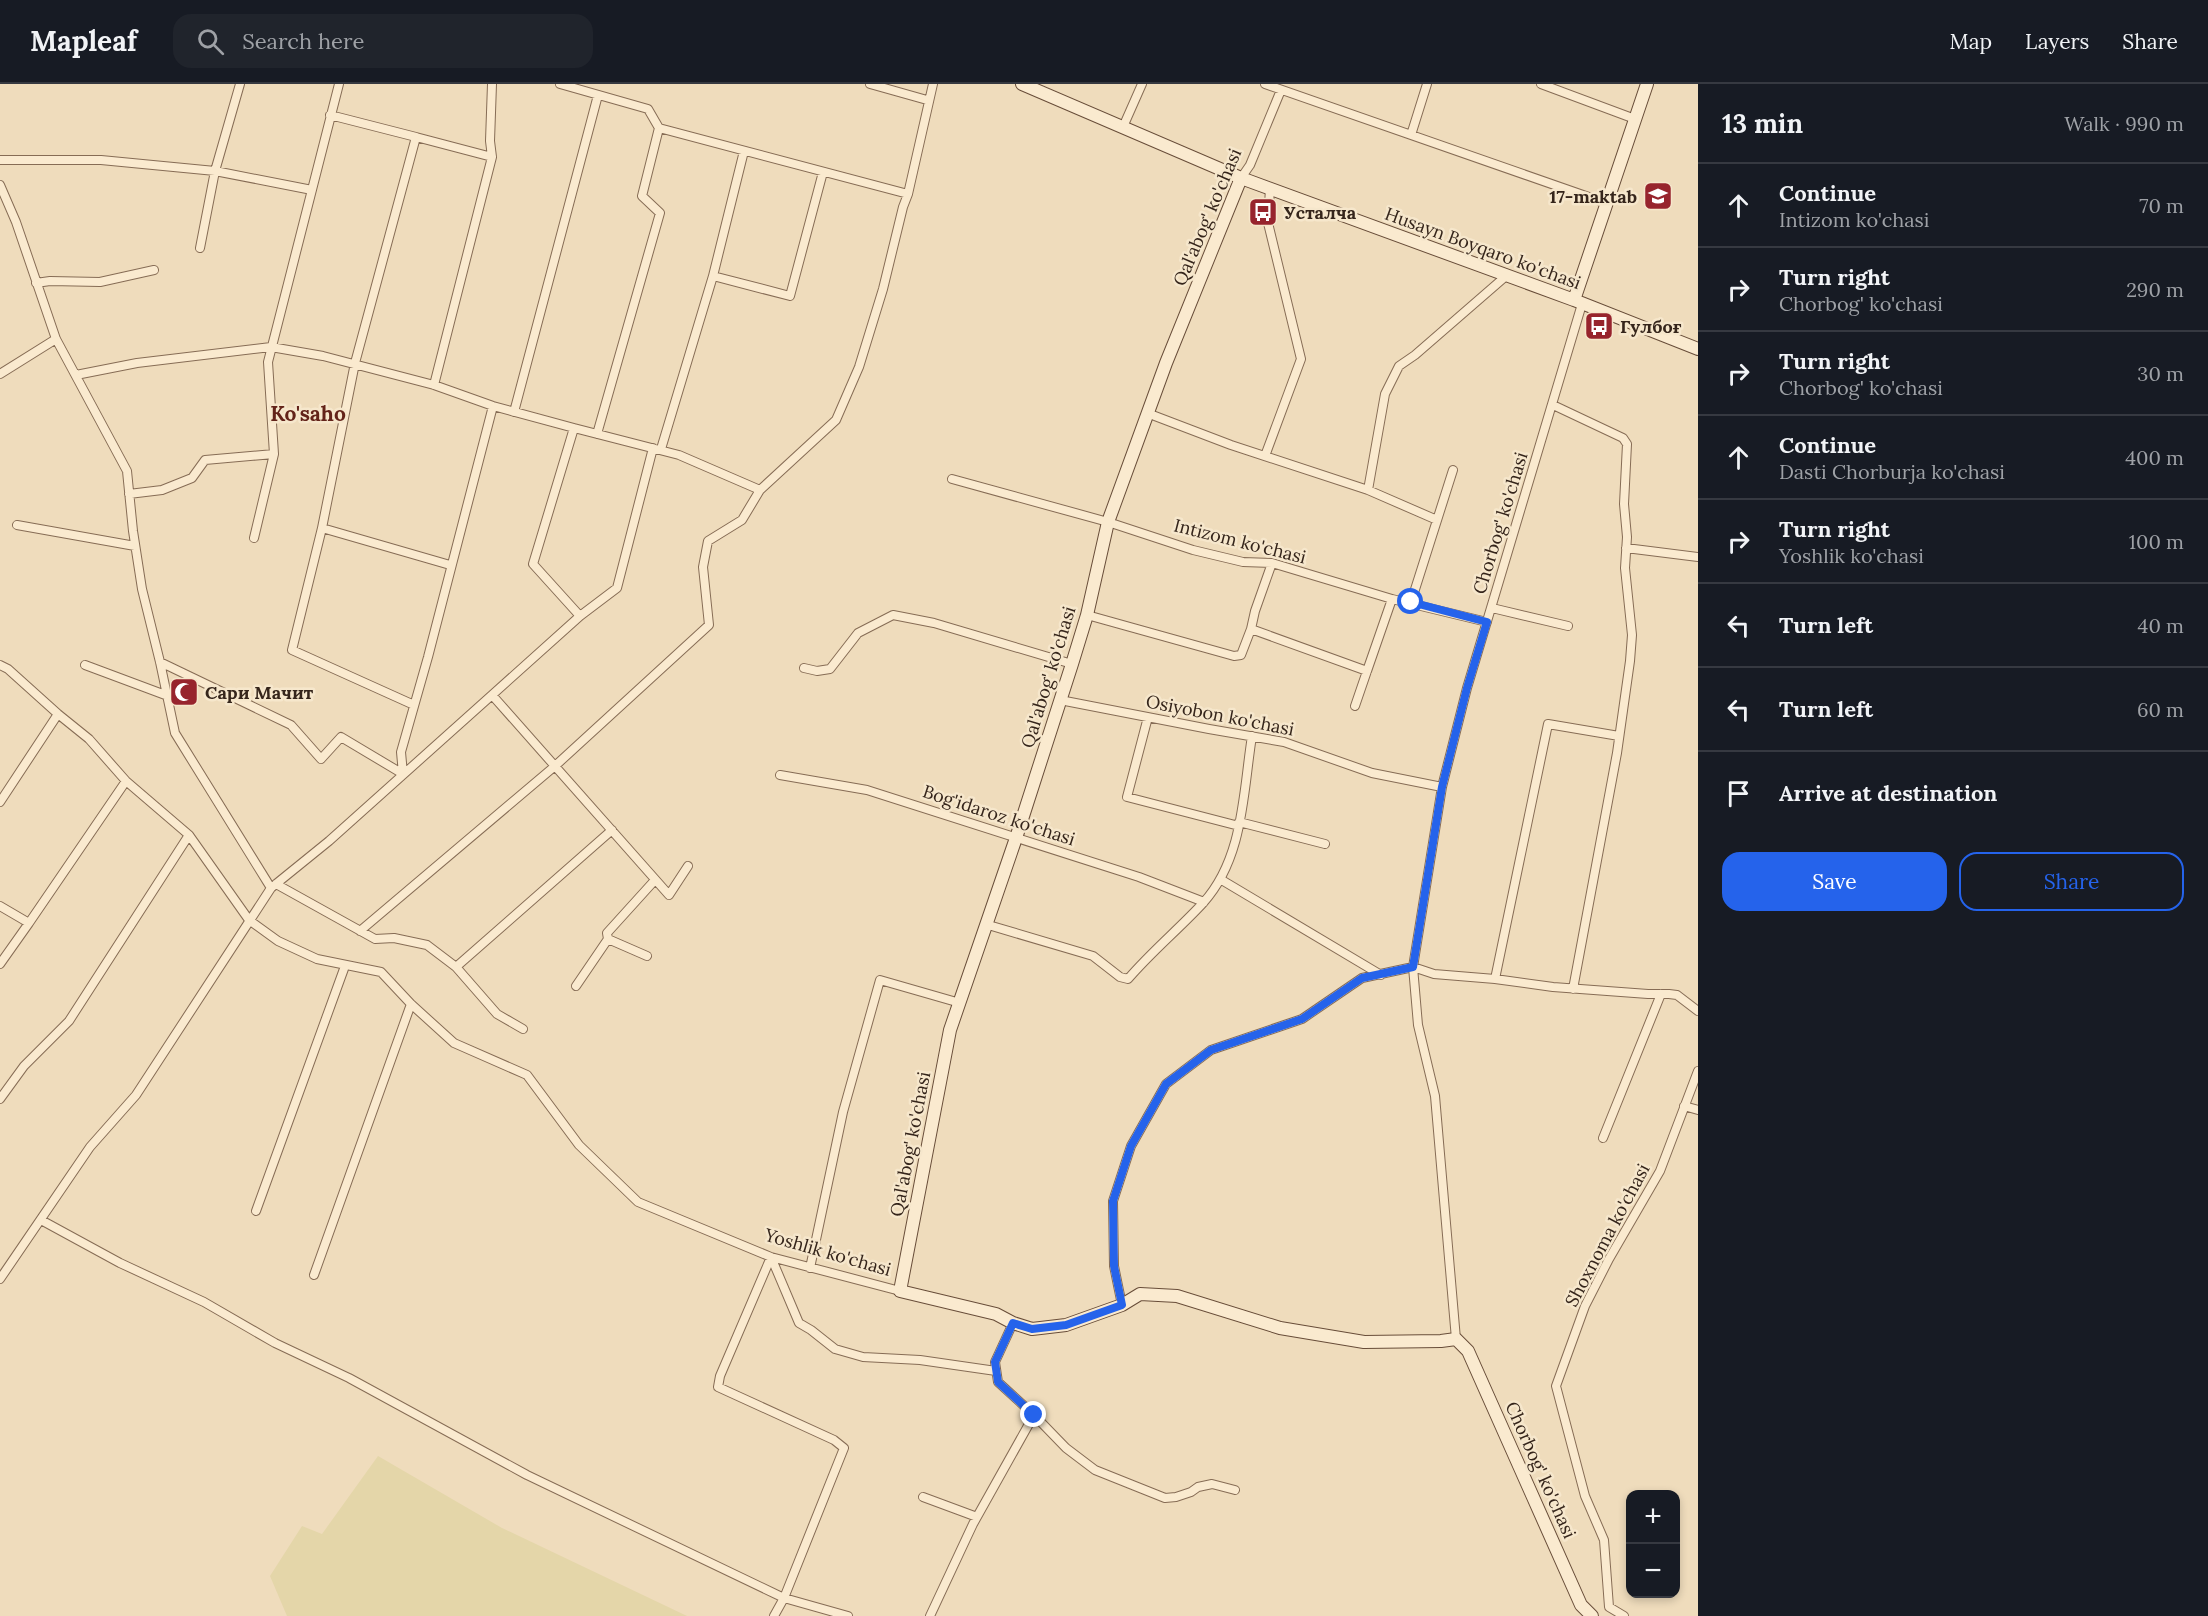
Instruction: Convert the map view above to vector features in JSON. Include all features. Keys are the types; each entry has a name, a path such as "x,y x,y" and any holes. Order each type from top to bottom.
{"street":[{"path":"200,248 215,171 240,84"},
{"path":"254,538 274,454 268,362 339,84"},
{"path":"434,385 492,157 490,141 492,84"},
{"path":"560,84 648,109 659,128 642,196 660,213 597,434"},
{"path":"870,84 927,100"},
{"path":"360,930 555,766 709,625 703,567 708,541 742,520 760,490 836,420 859,367 883,289 908,194 927,100 933,84"},
{"name":"Husayn Boyqaro ko'chasi","path":"1022,84 1241,178 1578,302 1698,349"},
{"path":"1123,127 1142,84"},
{"path":"1265,84 1606,203"},
{"path":"1411,135 1427,84"},
{"path":"1541,84 1635,119"},
{"path":"1578,302 1606,203 1647,84"},
{"name":"Qal'abog' ko'chasi","path":"900,1291 950,1030 985,932 985,924 1017,838 1072,664 1087,615 1108,522 1147,413 1241,178 1250,165 1281,90"},
{"path":"514,412 598,95"},
{"path":"330,115 492,157"},
{"path":"659,128 908,194"},
{"path":"414,705 292,650 322,528 355,363 416,137"},
{"path":"0,1279 90,1147 136,1095 273,886 329,841 580,616 617,588 657,449 713,276 744,151"},
{"path":"0,160 101,160 215,171 312,190"},
{"path":"713,276 790,296 823,172"},
{"path":"0,184 16,222 56,339 127,471 142,589 175,733 273,886 375,939 394,938 427,945 456,967 497,1014 523,1029"},
{"path":"1265,456 1301,359 1268,223 1270,188"},
{"path":"36,282 100,282 154,270"},
{"path":"1368,490 1385,394 1399,366 1415,355 1506,276"},
{"name":"Сhorbog' ko'chasi","path":"1456,1339 1435,1096 1418,1025 1413,967 1442,787 1467,688 1553,405 1578,302"},
{"path":"0,374 56,339"},
{"path":"76,375 137,363 271,347 355,363 434,385 514,412 657,449 701,463 760,490"},
{"path":"1553,405 1623,438 1627,444 1624,504 1625,568 1632,636 1619,736 1573,989"},
{"path":"403,774 401,752 493,406"},
{"path":"1147,413 1368,490 1437,520"},
{"path":"574,428 534,564 580,616"},
{"path":"129,494 162,490 192,478 205,460 274,454"},
{"path":"1411,602 1453,470"},
{"name":"Intizom ko'chasi","path":"952,479 1108,522 1193,550 1243,562 1272,563 1392,599 1487,622"},
{"path":"16,525 135,546"},
{"path":"322,528 450,565"},
{"path":"1626,548 1698,557"},
{"path":"1087,615 1234,656 1241,656 1272,563"},
{"path":"1355,706 1392,599"},
{"path":"1492,608 1568,626"},
{"path":"804,668 817,671 830,669 858,633 893,615 934,622 1072,664"},
{"path":"1251,629 1367,671"},
{"path":"160,662 291,725 321,759 341,737 403,774"},
{"name":"Yoshlik ko'chasi","path":"0,665 8,669 89,739 126,781 189,835 249,920 278,941 317,959 381,972 411,1004 454,1043 527,1075 579,1144 638,1202 771,1257 996,1314 1032,1329 1066,1325 1122,1305 1140,1294 1177,1296 1280,1328 1364,1342 1456,1339"},
{"path":"85,665 168,696"},
{"path":"492,695 669,895 688,866"},
{"name":"Osiyobon ko'chasi","path":"1060,700 1284,741 1372,773 1442,787"},
{"path":"0,802 58,714"},
{"path":"1148,717 1127,797 1325,844"},
{"path":"1495,979 1548,724 1619,736"},
{"path":"985,924 1093,956 1120,977 1128,979 1151,952 1204,902 1220,879 1237,840 1252,736"},
{"name":"Bog'idaroz ko'chasi","path":"780,775 867,790 1139,877 1204,902"},
{"path":"0,964 126,781"},
{"path":"456,967 612,830"},
{"path":"0,1099 24,1066 69,1021 189,835"},
{"path":"1220,879 1381,975"},
{"path":"576,986 608,939 607,933 655,880"},
{"path":"0,906 28,923"},
{"path":"608,939 647,956"},
{"path":"256,1211 345,966"},
{"path":"1122,1305 1114,1266 1113,1201 1131,1146 1166,1084 1211,1050 1302,1019 1362,978 1413,967 1434,974 1573,989 1677,995 1698,1011"},
{"path":"810,1268 843,1112 880,980 960,1003"},
{"path":"1603,1138 1661,994"},
{"path":"314,1275 411,1004"},
{"name":"Shoxnoma ko'chasi","path":"1624,1616 1609,1607 1604,1540 1585,1496 1557,1386 1585,1306 1609,1259 1660,1172 1698,1071"},
{"path":"1684,1106 1698,1110"},
{"path":"41,1220 120,1263 204,1302 275,1343 349,1378 527,1475 784,1598 848,1616"},
{"path":"771,1257 799,1323 835,1349 863,1357 920,1360 996,1371"},
{"path":"771,1257 720,1376 718,1387 834,1440 844,1448 784,1598 774,1616"},
{"path":"1013,1323 995,1362 998,1382 1066,1448 1095,1470 1165,1498 1176,1497 1198,1487 1212,1484 1235,1490"},
{"name":"Chorbog' ko'chasi","path":"1456,1339 1468,1351 1581,1605 1592,1616"},
{"path":"930,1616 977,1517 1034,1415"},
{"path":"922,1497 977,1517"}],"shaded area":[{"path":"378,1456 502,1528 687,1616 287,1616 270,1576 302,1526 322,1534"}],"place":[{"name":"17-maktab","path":"1658,196"},
{"name":"Усталча","path":"1263,212"},
{"name":"Гулбоғ","path":"1599,326"},
{"name":"Сари Мачит","path":"184,692"}],"district":[{"name":"Ko'saho","path":"308,413"}],"route":[{"path":"1034,1415 998,1382 995,1362 1013,1323 1032,1329 1066,1325 1122,1305 1114,1266 1113,1201 1131,1146 1166,1084 1211,1050 1302,1019 1362,978 1413,967 1442,787 1467,688 1487,622 1411,602"}]}
